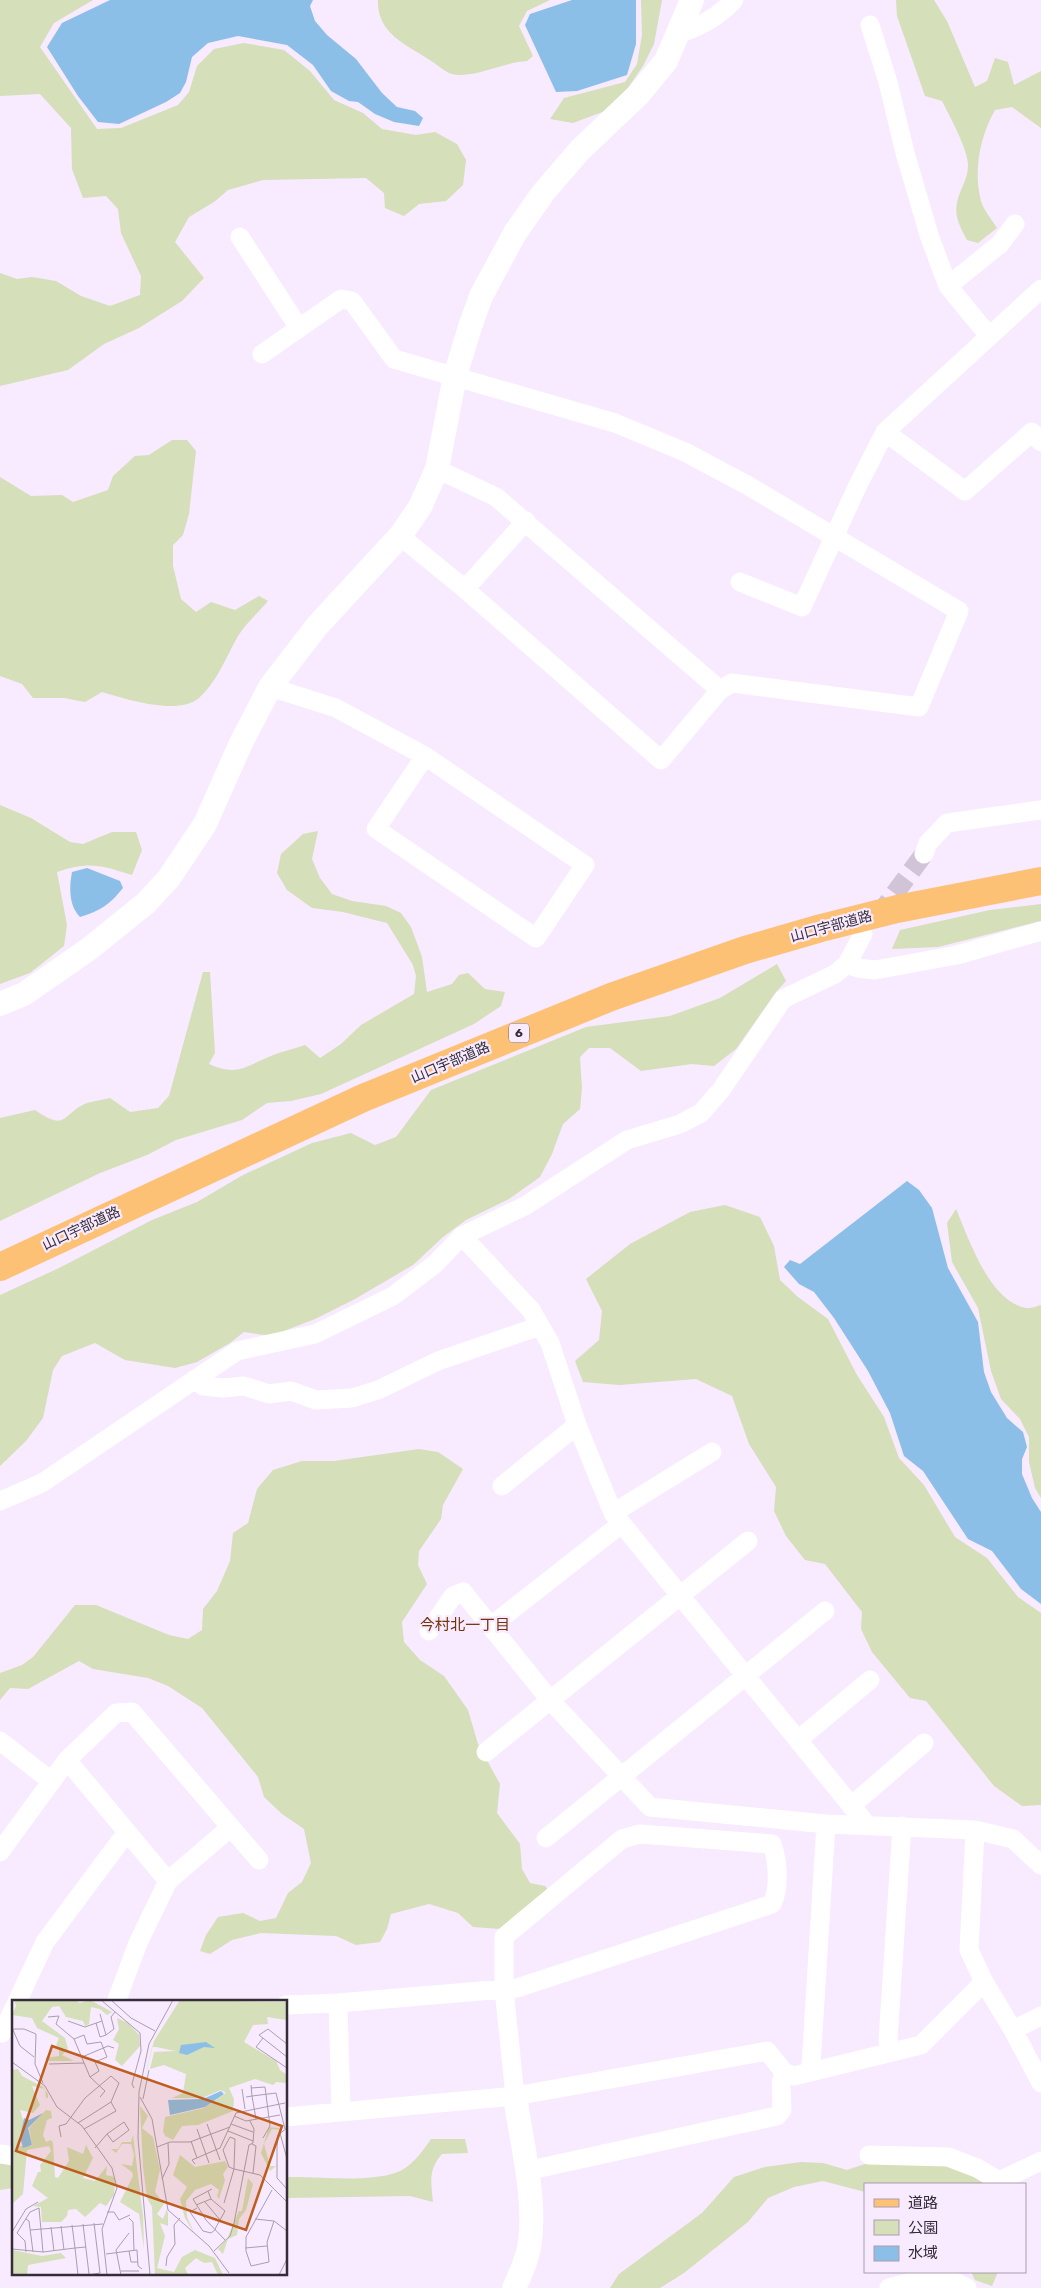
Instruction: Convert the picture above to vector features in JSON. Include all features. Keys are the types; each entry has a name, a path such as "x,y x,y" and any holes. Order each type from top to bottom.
{"main road":[{"name":"山口宇部道路","path":"7,1263 363,1098 612,997 745,950 821,928 897,908 1041,881"}],"street":[{"path":"0,1004 30,990 89,949 146,903 169,878 205,824 241,743 270,687 317,626 400,536 420,507 437,469 455,376 481,296 516,233 543,193 580,150 638,95 666,61 680,33 692,0"},
{"path":"680,33 697,27 727,7 734,0"},
{"path":"870,25 888,82 905,154 930,238 948,286 989,336"},
{"path":"948,286 1000,244 1015,224"},
{"path":"240,237 299,328"},
{"path":"740,582 802,607 885,432 989,336 1039,294"},
{"path":"262,354 341,299 352,301 394,359 615,423 676,449 747,486 959,611 919,707 732,683 720,690 661,760 465,589 400,536"},
{"path":"885,432 965,491 1032,432 1041,442"},
{"path":"437,469 496,497 720,690"},
{"path":"465,589 526,522"},
{"path":"270,687 336,708 426,756 586,865 536,938 376,829 426,756"},
{"path":"924,854 928,843 947,824 1041,810"},
{"path":"847,964 858,968 875,970 957,955 1041,931"},
{"path":"0,1501 42,1483 237,1351 315,1334 393,1296 435,1264 462,1236 525,1206 627,1140 680,1124 701,1113 721,1090 783,999 835,974 847,964 863,934"},
{"path":"462,1236 531,1310 550,1342 577,1425 617,1518 746,1674 866,1825"},
{"path":"194,1379 204,1386 223,1388 244,1386 270,1394 291,1391 316,1400 352,1398 378,1390 438,1361 540,1326"},
{"path":"502,1486 577,1425"},
{"path":"491,1626 617,1518 712,1452"},
{"path":"486,1752 748,1541"},
{"path":"429,1631 453,1596 463,1592 550,1700 650,1807 826,1824 975,1830 1013,1839 1041,1864"},
{"path":"546,1838 824,1612"},
{"path":"798,1740 870,1680"},
{"path":"0,1852 67,1760 116,1713 132,1712 259,1860"},
{"path":"0,1741 51,1781"},
{"path":"851,1806 924,1742"},
{"path":"67,1760 168,1881"},
{"path":"813,2071 811,2065 826,1824"},
{"path":"890,2051 888,2040 902,1826"},
{"path":"117,2000 138,1943 168,1881 231,1827"},
{"path":"975,1830 969,1950 984,1982 1013,2030 1041,2083"},
{"path":"18,2000 45,1942 126,1832"},
{"path":"288,2005 338,2003 504,1989 517,1988 772,1904 777,1895 775,1853 772,1844 640,1834 622,1839 504,1938 504,1989 515,2096 531,2204 530,2242 527,2256 514,2288"},
{"path":"288,2117 515,2096 767,2051 784,2072 794,2076 890,2051 921,2045 984,1982"},
{"path":"338,2003 341,2111"},
{"path":"5,2033 12,2014"},
{"path":"1013,2030 1041,2016"},
{"path":"526,2171 777,2116 782,2110 781,2083 784,2072"},
{"path":"869,2155 948,2157 977,2168 999,2181 1041,2161"},
{"path":"889,2288 918,2280 943,2279 964,2287"}],"green space":[{"path":"0,0 93,0 54,23 40,47 97,129 121,128 178,105 189,92 197,66 214,49 244,43 284,50 310,71 334,100 363,113 382,129 416,135 435,132 457,144 466,160 463,185 446,201 419,204 404,216 385,208 384,193 366,178 263,180 228,190 214,202 189,217 175,242 204,278 182,301 139,328 104,344 68,370 0,386 0,273 17,279 32,277 56,281 81,296 110,306 140,295 141,276 121,233 118,209 106,196 83,198 72,169 71,128 40,94 0,96"},
{"path":"378,0 550,0 527,11 519,26 533,56 527,61 461,75 446,72 394,36 382,21"},
{"path":"641,0 662,0 654,44 643,66 627,89 605,111 573,123 550,119 564,98 625,82 637,64 642,35"},
{"path":"896,0 934,0 947,21 975,87 987,81 995,58 1008,62 1014,85 1041,71 1041,128 1012,107 995,110 985,131 979,154 979,189 982,205 997,228 978,243 967,240 962,232 956,213 958,198 968,171 965,151 942,101 925,96 897,16"},
{"path":"172,440 187,440 196,451 189,514 183,535 173,545 173,566 181,599 196,612 211,602 235,610 259,596 268,601 241,631 211,685 199,698 190,703 178,706 165,706 102,692 85,702 64,698 33,698 22,684 0,676 0,477 31,496 62,495 73,502 108,490 113,476 135,456 149,455"},
{"path":"0,805 31,818 70,842 83,844 112,832 136,832 142,850 132,875 103,867 87,865 57,872 67,925 64,946 30,973 0,984"},
{"path":"318,831 312,859 320,878 332,894 352,901 386,906 401,913 411,927 422,957 427,992 452,984 459,975 468,973 485,989 505,992 501,1006 474,1024 321,1094 291,1101 267,1103 242,1120 176,1140 147,1155 100,1173 0,1221 0,1118 35,1110 46,1117 59,1121 87,1103 110,1098 130,1112 158,1108 169,1096 203,972 210,972 215,1053 209,1064 227,1070 241,1069 275,1054 305,1045 320,1058 341,1044 361,1025 414,994 416,976 413,965 387,923 343,912 312,908 287,890 277,873 281,854 303,834"},
{"path":"1041,904 1041,921 938,947 892,949 900,930 990,910"},
{"path":"777,964 786,981 776,992 736,1049 714,1066 692,1064 641,1071 610,1048 589,1048 580,1057 582,1088 580,1109 563,1124 552,1154 540,1177 509,1199 466,1220 443,1237 413,1265 355,1299 315,1319 271,1336 244,1332 230,1343 197,1362 175,1368 125,1360 95,1343 62,1356 53,1370 43,1418 26,1441 0,1466 0,1295 57,1269 152,1220 197,1202 243,1175 312,1143 351,1133 375,1145 396,1137 431,1090 586,1027 670,1016 720,998"},
{"path":"725,1205 760,1217 774,1246 780,1280 798,1297 828,1319 857,1375 884,1417 899,1458 924,1485 955,1537 987,1558 1018,1597 1041,1613 1041,1805 1022,1806 994,1786 926,1701 910,1698 872,1652 861,1629 862,1612 825,1564 805,1560 786,1536 774,1511 776,1487 749,1444 732,1396 696,1379 619,1385 583,1382 575,1361 599,1340 602,1311 586,1279 630,1244 690,1212"},
{"path":"956,1209 974,1252 991,1282 1001,1294 1013,1303 1026,1308 1041,1305 1041,1498 1035,1488 1029,1462 1029,1437 1020,1419 1001,1399 991,1371 978,1308 952,1262 947,1223"},
{"path":"419,1449 438,1452 463,1469 443,1505 441,1519 419,1551 418,1565 427,1584 402,1622 404,1642 420,1660 444,1676 468,1710 478,1744 500,1784 497,1813 520,1844 522,1869 530,1883 545,1886 549,1891 501,1929 473,1927 458,1913 429,1904 391,1914 387,1929 380,1942 356,1945 336,1936 261,1933 232,1940 210,1954 200,1951 206,1935 218,1917 243,1913 260,1921 276,1918 288,1893 302,1882 311,1863 304,1829 282,1814 264,1797 258,1777 202,1708 168,1686 148,1678 93,1669 79,1661 28,1689 10,1688 0,1700 0,1673 22,1665 33,1657 75,1605 96,1605 169,1635 188,1639 202,1630 203,1609 217,1591 230,1561 233,1533 248,1523 257,1489 273,1470 302,1461 334,1461"},
{"path":"431,2139 465,2139 468,2153 442,2154 434,2165 432,2171 433,2202 410,2196 288,2198 288,2177 370,2178 383,2176 401,2171 420,2154"},
{"path":"801,2162 823,2163 847,2170 868,2163 974,2164 990,2183 864,2183 864,2192 823,2181 794,2187 768,2198 748,2222 684,2273 660,2288 610,2288 619,2274 702,2213 734,2177 765,2167"},
{"path":"0,2163 12,2163 12,2188 0,2190"},
{"path":"972,2273 998,2273 992,2286 975,2280"}],"water":[{"path":"110,0 313,0 310,6 315,21 327,35 356,59 382,93 397,107 415,111 423,118 419,126 394,122 375,114 358,102 349,101 331,91 313,65 287,45 238,36 208,43 192,57 186,82 180,93 166,102 119,124 98,122 78,96 47,47 62,23"},
{"path":"572,0 636,0 636,44 627,75 577,91 556,92 525,25 530,14"},
{"path":"87,868 120,881 123,888 104,906 80,917 76,913 72,902 71,878 72,872"},
{"path":"907,1181 919,1190 932,1208 948,1268 978,1322 984,1372 991,1392 1007,1418 1023,1432 1027,1447 1022,1459 1022,1474 1032,1498 1041,1512 1041,1604 1021,1589 992,1551 968,1539 923,1471 904,1456 890,1413 868,1371 834,1318 814,1292 799,1284 784,1267 790,1260 800,1264"}],"tunnel":[{"path":"878,916 924,854"}],"district":[{"name":"今村北一丁目","path":"465,1625"}]}
